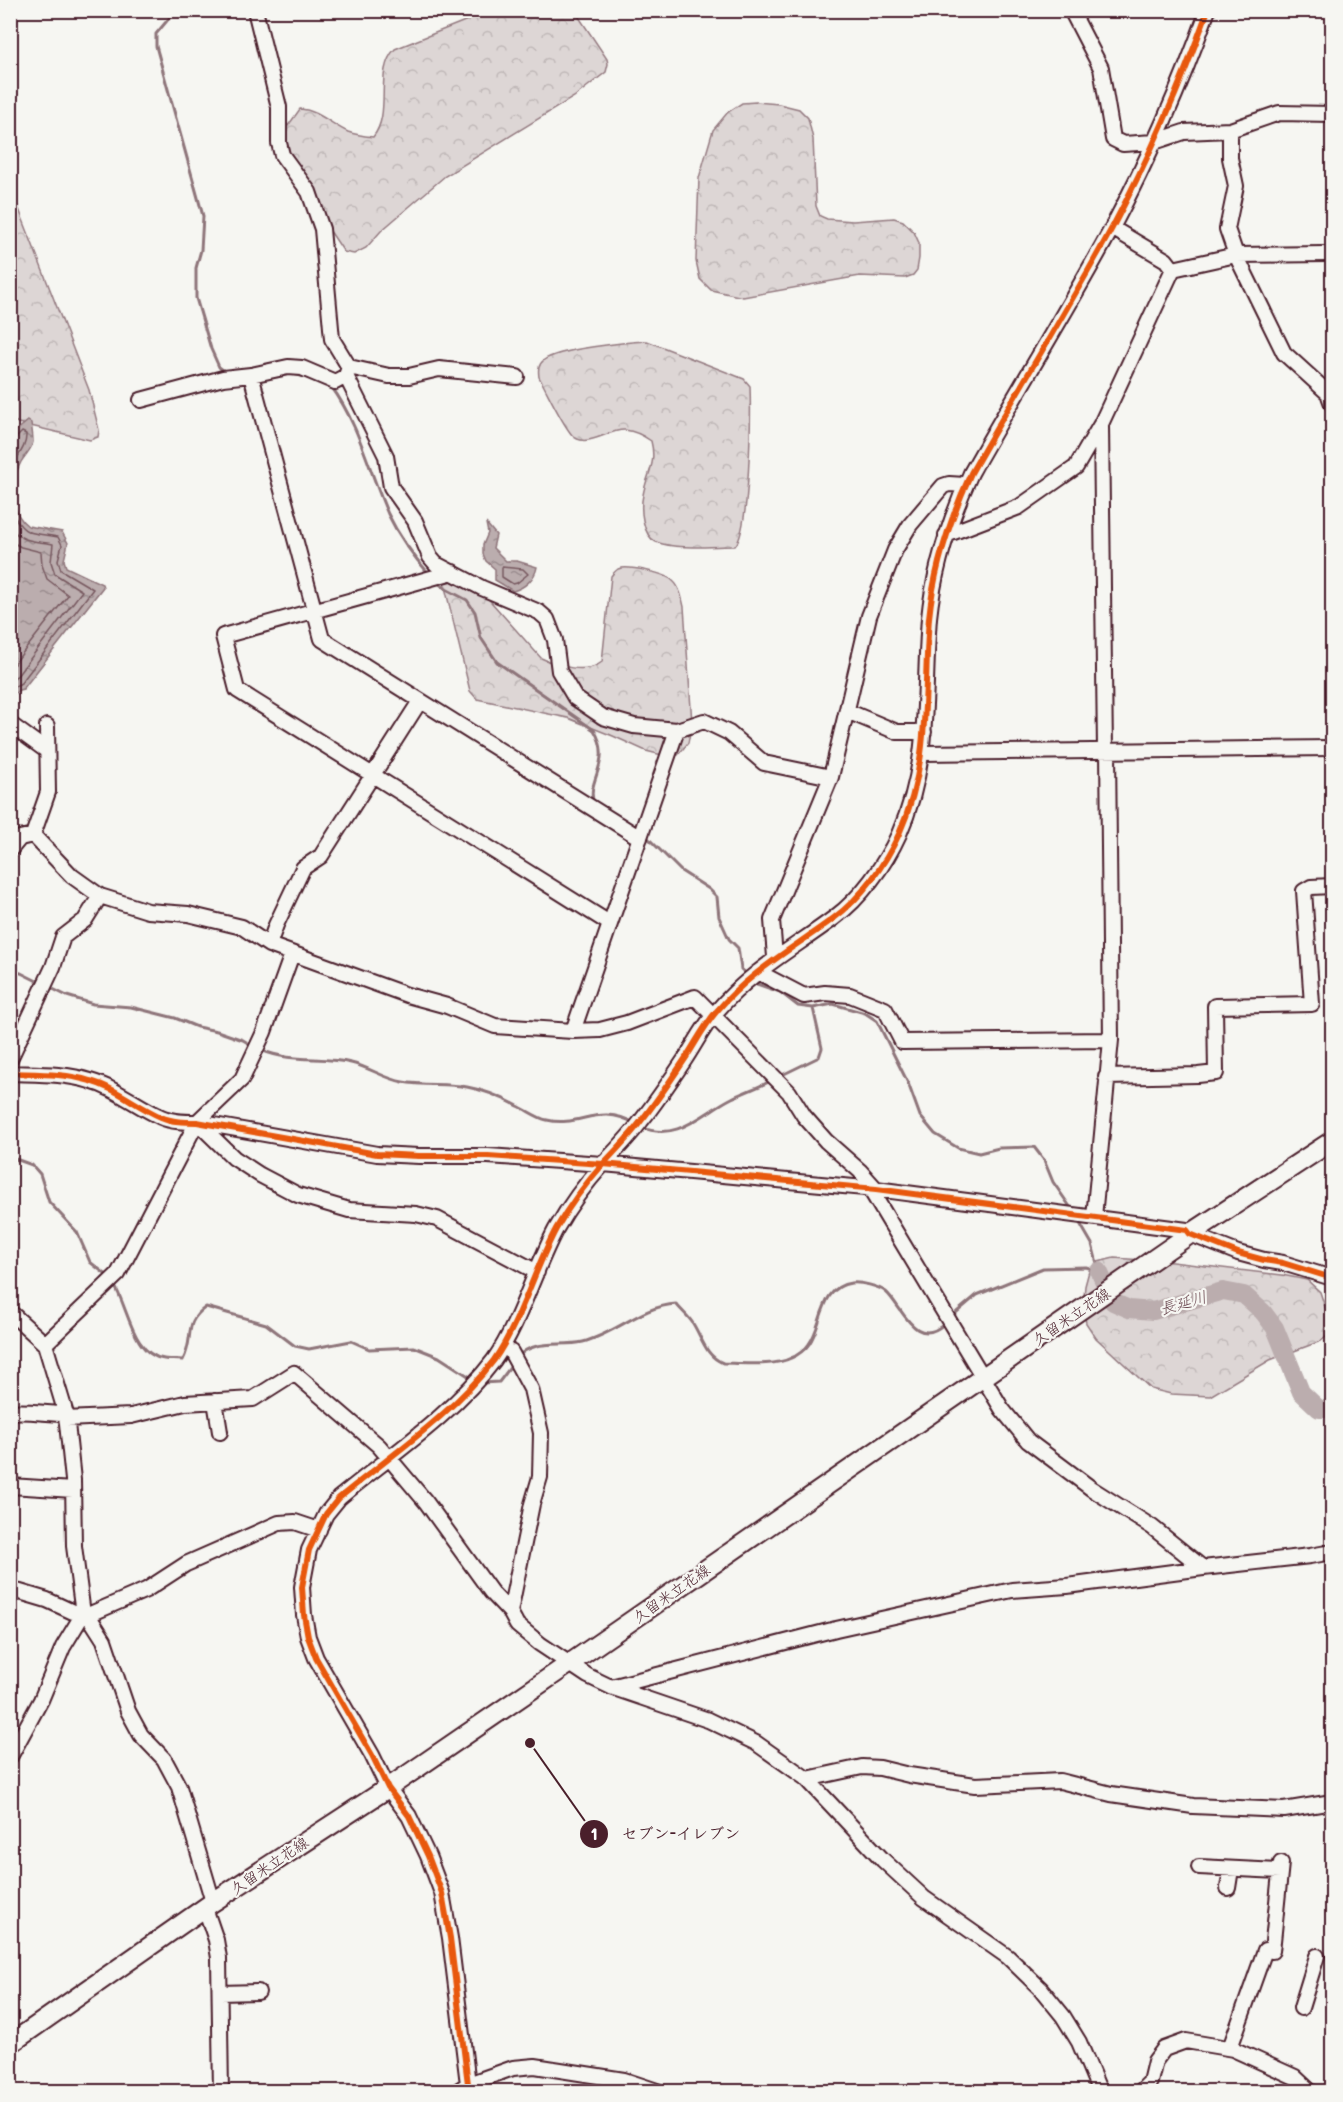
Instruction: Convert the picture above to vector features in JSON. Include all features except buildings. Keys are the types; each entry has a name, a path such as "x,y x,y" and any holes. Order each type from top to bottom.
{"main road":[{"name":"久留米立花線","path":"10,2044 209,1905 388,1788 1190,1234 1332,1142"}],"street":[{"path":"255,10 279,107 279,142 282,155 309,192 322,229 332,339 386,456 391,487 415,521 430,558 436,564 482,588 539,612 547,619 555,640 559,671 575,698 603,717 633,726 676,730 704,722 729,733 764,764 831,777"},
{"path":"1071,10 1101,68 1113,139 1123,144 1154,142 1184,132 1230,130 1279,113 1332,114"},
{"path":"469,2088 442,1893 409,1816 388,1788 372,1755 316,1658 308,1637 302,1587 309,1550 326,1514 339,1498 454,1405 495,1358 516,1319 556,1230 577,1197 603,1164 628,1138 666,1088 714,1015 775,957 836,916 878,874 898,836 914,794 923,753 930,615 936,578 946,535 965,485 1112,228 1154,142 1193,53 1208,10"},
{"path":"1230,130 1230,158 1236,186 1227,229 1236,255 1284,353 1328,393 1332,404"},
{"path":"1112,228 1166,260 1173,269"},
{"path":"1173,269 1236,255 1325,254"},
{"path":"946,535 1019,507 1076,468 1101,424 1173,269"},
{"path":"141,400 223,378 288,367 302,368 335,382 348,371 409,376 439,369 517,377"},
{"path":"251,375 322,639 640,838"},
{"path":"1094,1217 1111,1040 1101,424"},
{"path":"775,957 772,920 831,777 870,616 895,550 910,525 943,486 965,485"},
{"path":"453,572 223,636 237,690 609,923"},
{"path":"269,945 303,868 321,856 420,701"},
{"path":"847,711 897,732 924,732"},
{"path":"10,724 47,751"},
{"path":"33,836 48,792 47,726"},
{"path":"573,1031 676,730"},
{"path":"923,753 1332,748"},
{"path":"10,850 20,838 33,836"},
{"path":"33,836 72,876 100,896 148,910 188,914 242,927 269,945 407,995 447,1006 495,1026 573,1031 600,1030 627,1023 694,997 789,1092 804,1116 826,1141 860,1171 873,1189 1002,1409 1028,1441 1092,1489 1152,1527 1203,1568"},
{"path":"1106,1077 1216,1073 1215,1006 1311,1004 1304,891 1311,887 1332,886"},
{"path":"10,1059 52,967 63,937 86,920 100,896"},
{"path":"45,1344 118,1274 197,1122 242,1079 264,1032 292,954"},
{"path":"753,976 804,996 825,993 850,995 885,1009 902,1042 1111,1040"},
{"path":"10,1073 61,1075 90,1080 121,1093 161,1117 183,1122 197,1122 377,1154 488,1156 603,1164 873,1189 1187,1230 1190,1234 1238,1253 1283,1263 1332,1278"},
{"path":"197,1122 234,1158 298,1195 349,1210 416,1214 438,1219 537,1272"},
{"path":"10,1312 45,1344 66,1416 73,1490 74,1546 86,1615 104,1640 128,1712 141,1736 164,1759 179,1787 209,1905 219,1958 221,2091"},
{"path":"510,1612 532,1504 540,1477 541,1433 531,1389 511,1352"},
{"path":"10,1412 25,1410 66,1416 131,1416 185,1403 253,1399 294,1373 379,1446 426,1502 491,1592 510,1612 517,1625 568,1664 611,1687 708,1720 756,1743 807,1779 883,1860 924,1898 1008,1957 1041,1989 1063,2016 1079,2042 1100,2091"},
{"path":"214,1401 220,1432"},
{"path":"10,1486 73,1490"},
{"path":"10,1757 41,1700 63,1647 86,1615 146,1590 186,1564 279,1523 295,1522 318,1530"},
{"path":"611,1687 836,1629 1012,1590 1067,1586 1332,1552"},
{"path":"10,1589 86,1615"},
{"path":"807,1779 862,1767 880,1768 975,1785 1060,1781 1112,1794 1193,1806 1284,1810 1332,1802"},
{"path":"1199,1867 1231,1869 1280,1867 1269,1951 1230,2048"},
{"path":"1228,1888 1231,1869"},
{"path":"1301,2008 1317,1956"},
{"path":"220,1993 258,1992"},
{"path":"1140,2091 1150,2082 1155,2061 1164,2049 1186,2042 1230,2048 1295,2077 1311,2091"},
{"path":"456,2091 469,2088 513,2068 535,2066 624,2080 660,2091"}],"green space":[{"path":"490,11 575,11 607,59 606,72 574,97 445,176 381,231 366,248 354,254 344,252 286,165 285,130 300,109 319,115 348,132 373,137 382,116 385,69 395,49"},
{"path":"756,102 799,109 808,118 813,139 816,206 820,216 827,219 853,221 894,218 903,221 914,232 919,243 919,258 917,270 913,275 905,278 860,276 743,297 711,290 700,279 696,261 699,178 713,130 728,112 742,103"},
{"path":"10,186 89,390 99,430 98,437 90,440 18,423 11,419"},
{"path":"647,341 744,379 750,386 747,496 740,536 735,546 674,546 651,539 643,521 642,500 653,456 651,441 632,431 625,430 611,432 590,440 577,439 563,423 539,377 541,364 552,356 593,347"},
{"path":"452,566 460,567 541,658 555,664 580,669 602,662 611,576 618,569 646,570 673,581 679,589 684,607 692,723 688,743 678,755 666,756 646,751 568,718 477,699 470,691 444,583 444,575"},
{"path":"1114,1258 1172,1262 1307,1280 1320,1292 1329,1319 1327,1336 1321,1341 1270,1360 1210,1396 1171,1394 1151,1389 1096,1338 1086,1323 1083,1308 1089,1271 1098,1262"}],"water":[{"path":"28,421 31,423 33,442 15,478 13,496 17,512 28,526 62,532 68,543 64,560 66,567 102,584 103,587 23,689 11,697 11,435"},
{"path":"486,523 496,535 493,548 506,561 517,561 537,567 531,579 521,588 513,591 495,580 495,569 486,561 483,554 483,545 488,533"}],"waterway":[{"path":"176,10 156,34 156,46 203,216 201,250 196,268 196,298 211,349 219,367 227,373"},
{"path":"294,374 308,378"},
{"path":"331,386 349,416 392,522 430,575"},
{"path":"437,582 467,600 475,612 481,638 497,662 594,730 601,752 593,787 594,803"},
{"path":"645,835 681,871 709,889 717,897 719,917 729,939 738,948 741,969 749,976"},
{"path":"10,971 21,973 41,983"},
{"path":"753,980 757,984 780,992 798,1006 813,1008 833,1004 865,1013 877,1021 908,1083 920,1116 935,1134 958,1148 979,1153 999,1148 1034,1147 1044,1160 1053,1182 1073,1211"},
{"path":"47,986 67,996 93,1004 131,1007 175,1018 243,1040 253,1046"},
{"path":"780,1076 819,1057 822,1048 813,1008"},
{"path":"261,1050 284,1057 351,1063 403,1082 473,1088 500,1097 547,1120 559,1122 611,1115 636,1124"},
{"path":"641,1127 654,1131 678,1129 732,1098 771,1081"},
{"path":"10,1157 32,1165 40,1174 49,1202 77,1232 90,1262 109,1277"},
{"path":"1078,1220 1092,1244 1099,1271"},
{"path":"951,1317 977,1295 1043,1268 1086,1267 1099,1271"},
{"name":"長延川","path":"1099,1271 1113,1302 1129,1309 1153,1311 1223,1291 1244,1295 1263,1312 1275,1328 1301,1392 1319,1409 1332,1409"},
{"path":"113,1283 138,1339 145,1349 164,1359 183,1360 191,1325 206,1307 266,1324 295,1346 309,1349 351,1341 369,1349 414,1347 439,1357 473,1379"},
{"path":"518,1357 524,1351 539,1346 583,1342 595,1338 640,1315 676,1304 690,1320 708,1351 717,1360 723,1363 776,1363 796,1356 808,1346 828,1299 841,1286 851,1283 869,1285 886,1292 917,1329 925,1332 934,1331 944,1324"},
{"path":"482,1383 499,1382 512,1365"}],"cycle path":[{"path":"469,2092 450,1938 442,1893 409,1816 388,1788 372,1755 316,1658 308,1637 302,1587 309,1550 326,1514 339,1498 441,1416 494,1360 512,1330 548,1245 566,1212 653,1106 716,1012 758,972 854,901 887,857 899,834 916,781 924,728 931,599 939,562 956,508 971,473 1126,202 1164,121 1208,10"},
{"path":"10,1073 80,1078 109,1088 152,1113 170,1120 197,1122 377,1154 488,1156 603,1164 876,1189 1187,1230 1190,1234 1238,1253 1283,1263 1332,1278"}],"place":[{"name":"セブン-イレブン","path":"530,1743"}]}
